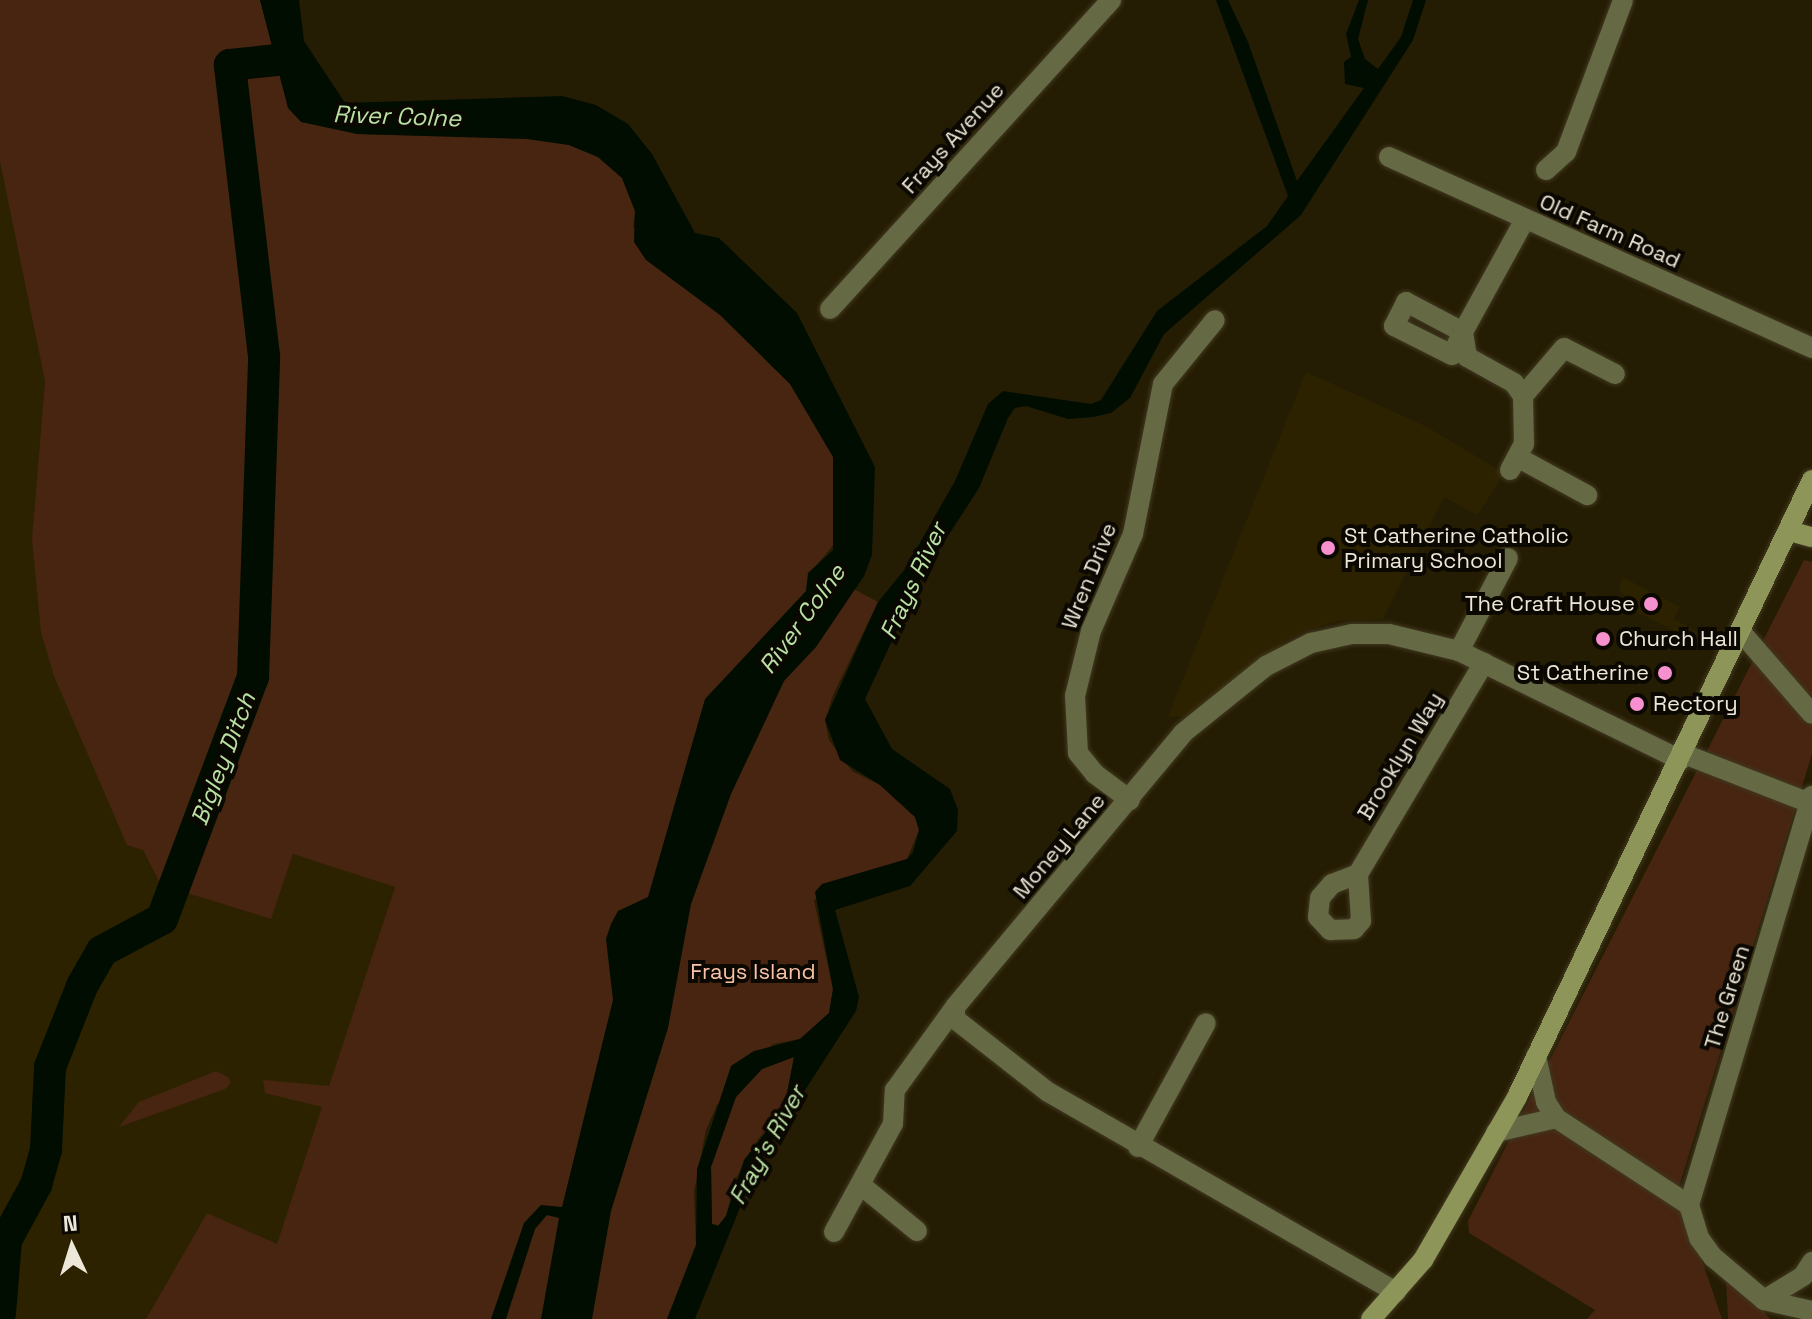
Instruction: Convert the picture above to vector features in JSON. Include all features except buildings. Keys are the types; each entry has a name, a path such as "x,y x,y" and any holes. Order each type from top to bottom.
{"street":[{"name":"Frays Avenue","path":"830,309 1111,0"},
{"path":"1546,170 1566,152 1623,0"},
{"name":"Old Farm Road","path":"1389,157 1812,348"},
{"path":"1525,219 1463,332 1467,357 1514,383 1523,396 1524,444 1514,464 1587,495"},
{"name":"Wren Drive","path":"1130,800 1078,753 1075,696 1091,631 1133,534 1163,384 1215,320"},
{"path":"1523,396 1564,348 1615,374"},
{"path":"1371,1319 1423,1260 1536,1056 1682,757 1812,480"},
{"path":"1789,531 1812,537"},
{"path":"1459,651 1508,558"},
{"path":"1741,632 1812,714"},
{"name":"Money Lane","path":"834,1232 862,1186 893,1124 895,1090 955,1007 1197,720 1290,651 1335,637 1370,634 1410,637 1459,651 1682,757"},
{"name":"Brooklyn Way","path":"1358,874 1484,663"},
{"name":"The Green","path":"1682,757 1811,800 1689,1205"},
{"path":"955,1007 955,1019 1048,1092 1138,1147 1396,1292"},
{"path":"1138,1147 1206,1023"},
{"path":"1536,1056 1546,1102 1556,1118 1689,1205 1699,1238 1713,1257 1764,1300 1812,1311"},
{"path":"1496,1132 1556,1118"},
{"path":"862,1186 917,1231"},
{"path":"1764,1300 1803,1276 1812,1262"}],"shaded area":[{"path":"0,163 45,381 32,539 143,850 161,885 271,919 293,854 395,886 277,1245 207,1213 146,1319 5,1319 20,1262 0,1252"},
{"name":"St Catherine Catholic Primary School","path":"1306,372 1427,427 1504,473 1478,515 1444,497 1383,619 1338,621 1308,630 1285,641 1206,706 1187,716 1168,717"},
{"path":"1622,577 1680,607 1673,619 1719,643 1716,652 1625,606 1629,599 1619,591"}],"green space":[{"name":"Frays Island","path":"0,0 260,0 277,64 357,134 527,138 569,145 598,157 622,178 635,211 633,227 790,384 827,442 833,457 836,542 814,568 878,602 833,695 825,720 829,740 852,771 880,785 915,817 919,830 907,859 865,873 814,900 833,990 829,1013 800,1039 773,1044 717,1105 706,1130 694,1192 696,1245 667,1319 146,1319 207,1213 277,1244 322,1107 265,1093 263,1080 329,1086 395,887 293,854 271,919 161,885 143,850 127,845 54,676 41,632 32,539 45,381 0,162"},
{"path":"1804,560 1812,562 1812,754 1678,1190 1722,1319 1587,1319 1595,1310 1469,1233 1468,1221"},
{"path":"794,1057 784,1109 759,1138 735,1180 726,1216 719,1225 712,1224 711,1167 736,1097 762,1069"},
{"path":"216,1071 228,1077 231,1083 225,1089 119,1127 139,1102"},
{"path":"1726,1278 1752,1297 1770,1319 1728,1319"}],"water":[{"name":"River Colne","path":"260,0 299,0 304,41 345,103 562,96 596,105 628,124 652,154 695,233 719,238 797,313 875,467 872,555 864,576 816,647 784,681 731,794 691,904 668,1028 611,1211 592,1319 541,1319 559,1218 547,1215 535,1229 506,1319 491,1319 524,1223 541,1205 562,1207 613,1000 606,939 618,911 648,897 705,699 806,591 808,573 833,550 833,457 790,384 720,315 646,260 634,242 635,211 622,178 598,157 569,145 527,139 357,134 301,122 288,108"},
{"path":"1216,0 1228,0 1248,42 1297,181 1364,88 1345,84 1344,62 1351,57 1346,34 1359,0 1368,0 1358,39 1365,59 1378,69 1401,37 1413,0 1426,0 1413,40 1301,215 1164,334 1130,398 1111,413 1093,417 1068,419 1026,406 1015,408 1008,418 979,488 922,576 865,699 892,749 950,789 958,810 957,831 910,886 835,910 859,997 856,1011 758,1163 695,1319 667,1319 696,1245 697,1169 731,1066 754,1051 800,1039 829,1013 833,989 815,892 822,884 907,859 913,852 919,830 915,817 880,785 840,760 825,720 878,602 905,569 955,481 988,404 1003,391 1091,404 1101,400 1157,311 1267,226 1288,196","holes":["794,1057 784,1109 744,1160 726,1216 718,1226 712,1224 711,1167 736,1097 762,1069"]},
{"path":"0,1252 8,1255 8,1267 6,1301 0,1315"}],"waterway":[{"name":"Bigley Ditch","path":"0,1313 6,1240 36,1185 46,1149 50,1067 82,986 102,951 162,919 253,677 264,356 230,65 295,58"}],"place":[{"name":"St Catherine Catholic Primary School","path":"1328,548"},
{"name":"The Craft House","path":"1651,604"},
{"name":"Church Hall","path":"1603,639"},
{"name":"St Catherine","path":"1665,673"},
{"name":"Rectory","path":"1637,704"}],"water label":[{"name":"Frays River","path":"913,581"},
{"name":"Fray's River","path":"767,1145"}]}
